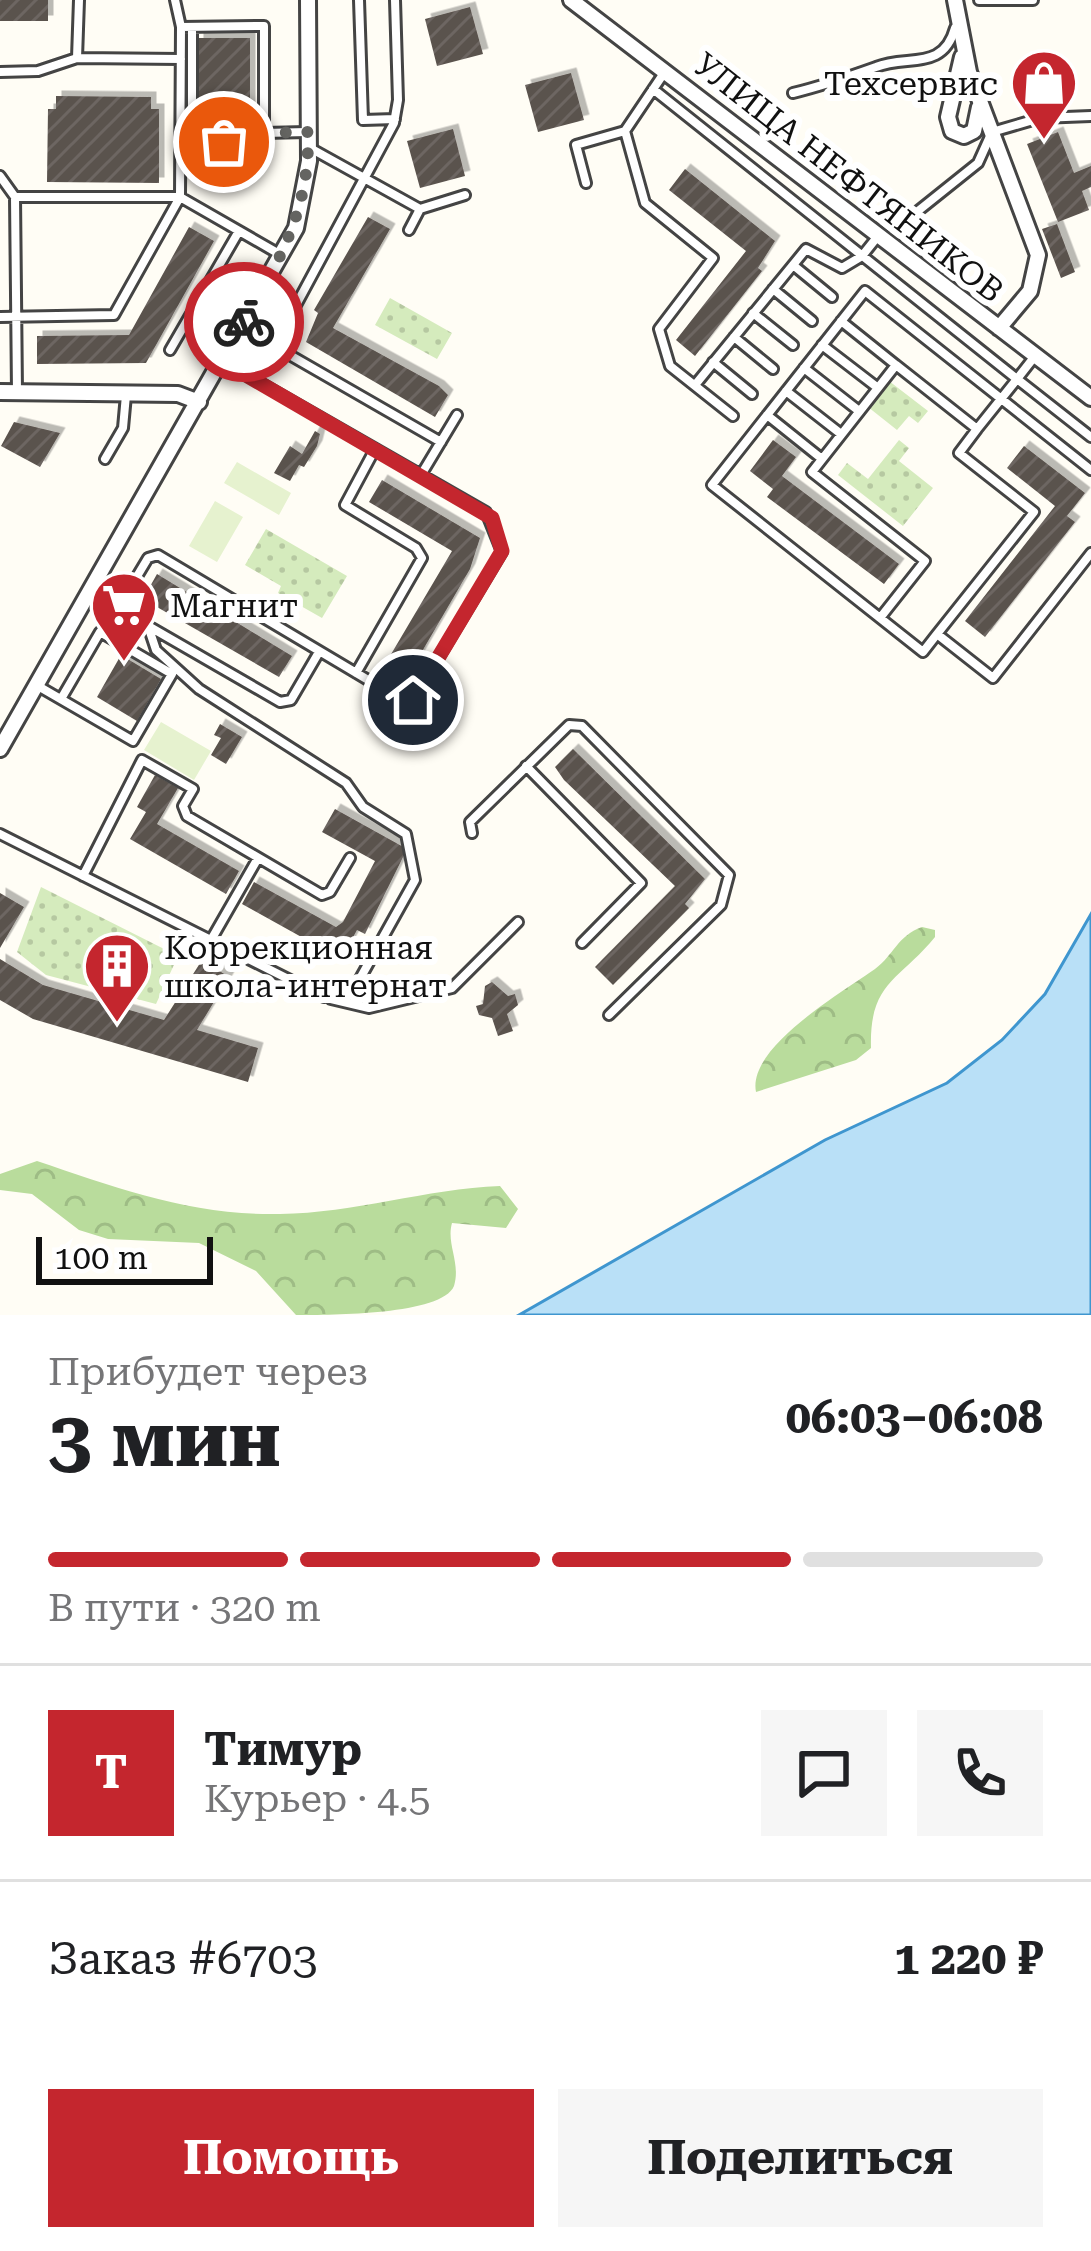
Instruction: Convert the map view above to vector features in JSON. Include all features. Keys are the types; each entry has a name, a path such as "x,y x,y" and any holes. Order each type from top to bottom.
{"street":[{"path":"0,749 282,255 305,198 308,0"},
{"name":"УЛИЦА НЕФТЯНИКОВ","path":"572,0 1091,398"},
{"path":"956,8 979,99 1038,255 1030,292 999,328"},
{"path":"963,46 948,117 952,131 964,136 974,131 979,99"},
{"path":"5,393 178,394 199,402"}],"lane":[{"path":"77,58 79,0"},
{"path":"175,0 186,27 192,141 252,142 264,133 309,140 420,209"},
{"path":"359,0 363,120 395,119"},
{"path":"254,380 395,119 395,0"},
{"path":"979,0 1033,0"},
{"path":"793,93 885,64 935,57 951,41 956,8"},
{"path":"186,27 264,26 264,133"},
{"path":"0,317 114,315 180,197 181,58 186,27"},
{"path":"0,72 38,71 77,58 181,58"},
{"path":"586,182 576,145 625,131 666,70"},
{"path":"653,89 1091,437"},
{"path":"913,215 978,163 992,131 1040,118 1091,116"},
{"path":"625,131 645,203 713,258 659,329 670,366 733,416"},
{"path":"0,176 15,197 16,230 16,317 5,393"},
{"path":"409,230 420,209 465,195"},
{"path":"15,197 180,197 282,255"},
{"path":"0,230 16,230"},
{"path":"170,350 239,231"},
{"path":"694,385 811,248 842,268 862,256 879,235"},
{"path":"793,266 832,297"},
{"path":"773,289 812,321"},
{"path":"1035,356 1017,379 1001,399 977,429 959,453 1034,512 923,652 712,485 865,291 1001,399 1091,470"},
{"path":"753,313 793,345"},
{"path":"841,321 977,429"},
{"path":"734,337 773,369"},
{"path":"822,344 878,388"},
{"path":"274,346 441,442"},
{"path":"118,608 148,558 158,555 400,699 418,697 502,551 490,515 222,361"},
{"path":"713,362 752,394"},
{"path":"880,618 925,561 812,472 896,364"},
{"path":"804,368 860,411"},
{"path":"786,391 841,434"},
{"path":"105,459 123,428 126,393"},
{"path":"422,476 457,415"},
{"path":"767,415 822,459"},
{"path":"356,673 422,558 416,548 345,506 375,448"},
{"path":"938,634 992,678 1091,553"},
{"path":"90,592 284,703 320,652"},
{"path":"148,626 156,650 199,689 346,783 363,807 406,834 416,880 357,984 324,997"},
{"path":"37,685 61,699 133,741 172,674 100,632 61,699"},
{"path":"472,833 470,822 568,725 583,726 730,875 721,905 609,1015"},
{"path":"83,876 142,760 193,789 184,806 187,816 327,896 350,858"},
{"path":"526,766 641,883 582,944"},
{"path":"0,834 324,997 369,1008 452,988 518,922"},
{"path":"211,940 258,858"}],"green space":[{"path":"390,298 452,333 437,359 375,325"},
{"path":"889,381 928,411 918,423 909,416 897,430 868,407"},
{"path":"899,440 909,448 899,461 933,488 903,526 838,475 847,463 868,479"},
{"path":"237,462 291,493 279,515 224,483"},
{"path":"215,501 243,517 217,562 189,546"},
{"path":"266,529 347,576 322,618 278,593 281,586 245,565"},
{"path":"161,722 211,751 194,780 144,750"},
{"path":"41,887 178,956 156,1004 46,975 17,952"},
{"path":"922,927 935,930 935,937 881,995 871,1048 856,1060 756,1092 757,1075 781,1039 875,969 907,935"},
{"path":"37,1161 156,1198 217,1210 308,1213 500,1186 518,1209 506,1228 452,1223 456,1278 445,1296 408,1308 296,1315 256,1271 199,1243 108,1239 79,1230 32,1194 0,1190 0,1174"}],"water":[{"path":"1091,914 1091,1315 519,1315 825,1140 947,1083 1002,1040 1045,994"}],"building":[{"path":"0,0 48,0 48,21 0,21"},
{"path":"470,7 483,54 437,66 425,19"},
{"path":"198,38 250,38 250,134 197,134"},
{"path":"571,73 584,120 538,132 525,85"},
{"path":"56,96 151,97 151,109 159,109 159,183 47,182 48,109 56,109"},
{"path":"453,129 465,176 420,188 407,141"},
{"path":"1058,132 1074,173 1091,166 1091,187 1082,191 1089,210 1058,222 1027,144"},
{"path":"685,169 775,241 758,268 762,271 695,356 676,340 746,251 669,190"},
{"path":"368,217 390,229 333,328 439,386 448,395 435,417 306,342 318,313 314,310"},
{"path":"1057,224 1075,272 1061,278 1042,229"},
{"path":"189,227 214,241 146,363 37,364 37,336 129,335"},
{"path":"14,422 60,433 40,467 1,446"},
{"path":"315,431 320,434 317,446 304,467 299,465 290,481 274,473 290,446 302,454"},
{"path":"773,440 796,457 782,476 899,564 884,584 767,497 773,489 750,471"},
{"path":"1024,446 1085,493 1067,516 1075,522 985,637 965,621 1055,506 1007,468"},
{"path":"382,480 480,538 470,569 399,691 377,678 452,551 369,502"},
{"path":"157,574 292,656 279,677 143,599"},
{"path":"121,655 161,679 137,721 97,697"},
{"path":"220,724 242,737 226,764 211,755 221,738 214,735"},
{"path":"573,749 705,879 685,904 689,908 613,985 595,967 675,886 564,780 555,767"},
{"path":"155,775 178,788 157,824 239,871 226,894 130,839 146,812 137,807"},
{"path":"335,809 407,849 365,934 357,930 341,959 242,904 254,882 336,927 343,922 375,861 322,832"},
{"path":"0,893 24,907 0,948"},
{"name":"Коррекционная школа-интернат","path":"0,959 43,985 164,1020 202,960 229,977 197,1030 258,1048 248,1082 33,1019 0,1000"},
{"path":"492,982 508,996 515,994 518,1005 507,1014 513,1031 498,1036 492,1018 479,1015 476,1006 483,1004 485,986"}],"way so far":[{"path":"224,142 252,142 264,133 308,132 308,182 296,228 244,322"}],"place":[{"name":"Техсервис","path":"1044,142"},
{"name":"Магнит","path":"124,664"},
{"name":"Коррекционная школа-интернат","path":"117,1025"}],"route":[{"path":"244,322 222,361 492,518 502,551 413,700"}]}
